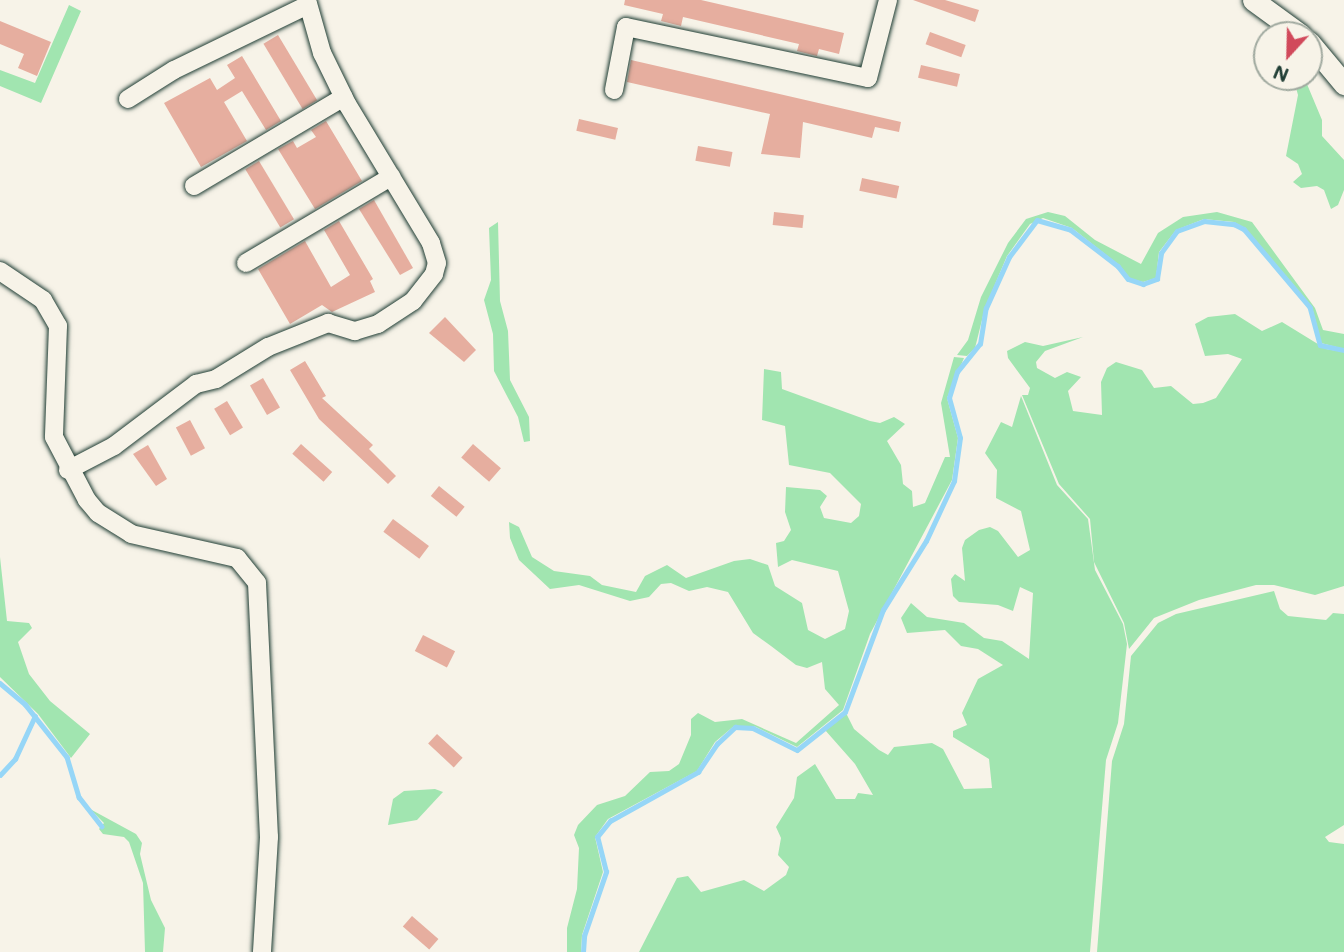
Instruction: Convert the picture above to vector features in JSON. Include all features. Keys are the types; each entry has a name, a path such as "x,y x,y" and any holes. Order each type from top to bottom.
{"street":[{"path":"614,90 626,27 868,78 888,0"},
{"path":"1253,0 1282,21"},
{"path":"68,470 114,446 196,384 216,379 268,347 328,323 365,330 413,301 435,274 437,263 430,243 344,97 323,53 308,2 174,70 128,99"},
{"path":"1323,59 1344,84"},
{"path":"194,186 344,97"},
{"path":"246,263 391,177"},
{"path":"0,271 43,300 58,326 54,437 68,470 98,513 131,534 237,558 257,583 269,837 262,952"}],"green space":[{"path":"69,5 81,11 41,103 0,86 0,70 35,83"},
{"path":"1297,91 1310,91 1322,120 1322,136 1344,160 1344,190 1338,205 1331,209 1324,190 1317,186 1301,188 1293,182 1302,174 1298,164 1286,156"},
{"path":"1048,212 1065,216 1095,240 1141,264 1158,233 1183,217 1217,212 1252,222 1315,308 1323,330 1344,334 1344,349 1321,343 1312,307 1245,228 1234,222 1204,219 1176,230 1159,252 1156,278 1143,282 1128,278 1119,265 1072,228 1043,218 1030,224 1007,256 985,308 975,348 967,356 957,355 968,340 981,297 1008,243 1026,219"},
{"path":"498,222 500,301 508,331 510,380 529,417 530,441 524,442 518,417 494,371 493,334 484,300 491,280 489,228"},
{"path":"1235,314 1262,331 1282,322 1326,349 1344,352 1344,586 1315,595 1274,585 1256,585 1199,600 1154,618 1129,649 1124,623 1094,562 1090,519 1059,484 1022,395 1028,395 1030,388 1008,358 1007,351 1025,342 1043,346 1083,337 1045,351 1036,362 1037,368 1055,378 1067,372 1081,377 1068,391 1073,411 1102,415 1101,382 1107,368 1116,362 1142,370 1154,388 1171,386 1193,404 1203,403 1216,398 1242,359 1228,354 1205,356 1195,324 1208,317"},
{"path":"954,357 964,358 947,398 958,438 952,480 870,634 843,710 797,747 754,726 734,726 715,742 697,771 608,819 595,837 603,872 582,935 581,952 567,952 567,928 577,889 579,848 574,835 578,825 597,805 625,796 650,772 669,771 679,764 691,735 691,719 698,713 715,722 742,719 796,743 839,705 825,689 822,662 807,668 796,665 753,633 728,592 707,587 689,591 671,583 661,584 649,597 630,601 579,585 550,589 519,560 510,538 509,522 519,527 532,557 554,571 590,576 602,585 636,592 645,576 667,565 686,578 734,561 750,559 768,565 775,586 802,603 808,630 825,639 845,629 849,611 838,571 792,560 778,567 776,543 784,541 791,530 785,512 786,487 820,490 827,496 820,507 824,518 851,523 859,516 861,504 830,473 789,465 785,426 762,420 764,369 781,372 782,389 870,421 880,423 894,417 905,424 887,441 901,465 903,484 912,491 913,507 925,503 945,457 950,457 941,403"},
{"path":"1021,396 1057,485 1088,519 1095,570 1123,624 1127,644 1118,723 1106,760 1090,952 639,952 677,878 688,876 701,892 744,880 764,891 786,875 789,867 778,855 781,838 776,827 794,798 797,777 815,764 836,799 855,799 858,793 873,795 855,764 825,730 846,713 854,729 888,755 894,747 932,743 943,749 964,789 992,788 989,759 953,737 953,731 967,725 962,713 978,679 1003,665 978,649 961,646 945,630 907,633 901,618 911,603 927,617 964,623 984,638 1002,641 1029,659 1033,593 1020,587 1013,611 998,605 959,602 953,596 951,579 955,574 965,581 962,548 965,540 979,530 990,527 998,531 1018,557 1030,550 1021,511 996,498 997,470 985,453 1001,422 1012,427"},
{"path":"0,557 7,621 29,623 32,628 18,642 29,674 50,701 90,734 71,758 38,714 0,677"},
{"path":"1274,591 1280,609 1288,616 1326,620 1333,613 1344,614 1344,825 1325,837 1329,842 1344,844 1344,952 1097,952 1112,761 1124,724 1131,656 1158,623 1176,614"},
{"path":"435,789 443,792 417,820 388,825 393,799 404,791"},
{"path":"90,809 136,834 142,843 140,854 151,900 165,928 163,952 145,952 143,883 129,842 124,837 103,834 99,829 104,823"}],"building":[{"path":"625,0 701,0 844,33 839,54 819,49 817,56 797,51 799,44 683,17 681,26 661,21 663,14 624,5"},
{"path":"913,0 945,0 979,10 975,22"},
{"path":"0,21 51,42 37,76 18,68 24,54 0,44"},
{"path":"930,32 966,45 961,57 926,44"},
{"path":"278,35 317,100 303,109 263,44"},
{"path":"242,56 281,121 266,130 242,91 224,102 247,141 201,167 164,103 210,78 217,90 235,78 227,65"},
{"path":"631,60 901,122 899,132 875,127 872,138 803,122 800,158 761,154 770,114 627,82"},
{"path":"921,65 960,74 957,87 918,78"},
{"path":"579,119 618,128 615,140 576,131"},
{"path":"326,121 362,181 315,209 278,149 293,141 297,148 316,137 311,130"},
{"path":"698,146 732,152 730,167 695,161"},
{"path":"259,161 294,219 280,228 245,169"},
{"path":"862,178 899,186 896,199 859,191"},
{"path":"374,200 413,268 400,275 359,209"},
{"path":"774,212 804,215 802,228 773,225"},
{"path":"339,221 373,279 370,281 375,292 332,312 322,305 290,324 258,269 305,241 331,287 350,275 324,230"},
{"path":"445,317 476,350 464,362 429,333"},
{"path":"305,361 326,396 322,398 373,445 369,449 396,476 388,484 319,419 290,370"},
{"path":"263,378 280,407 267,415 250,386"},
{"path":"227,401 243,428 230,435 214,409"},
{"path":"190,420 205,448 191,456 176,428"},
{"path":"301,444 332,472 324,482 292,454"},
{"path":"473,444 501,468 489,482 461,458"},
{"path":"148,445 167,479 156,486 133,454"},
{"path":"439,486 465,507 456,517 431,496"},
{"path":"393,519 429,546 419,559 383,532"},
{"path":"423,635 455,651 447,667 415,651"},
{"path":"437,734 463,758 454,767 428,744"},
{"path":"412,916 438,939 429,950 403,927"}],"waterway":[{"path":"583,952 584,936 606,872 597,837 610,821 698,772 717,744 735,727 753,728 797,750 845,712 883,610 926,541 954,481 960,438 949,398 957,372 980,344 986,308 1009,257 1037,220 1071,230 1118,266 1128,279 1143,284 1157,279 1161,253 1177,231 1204,221 1234,224 1244,229 1310,307 1320,345 1344,350"},
{"path":"0,683 25,704 67,757 79,797 102,826"},
{"path":"0,775 15,759 35,716"}]}
